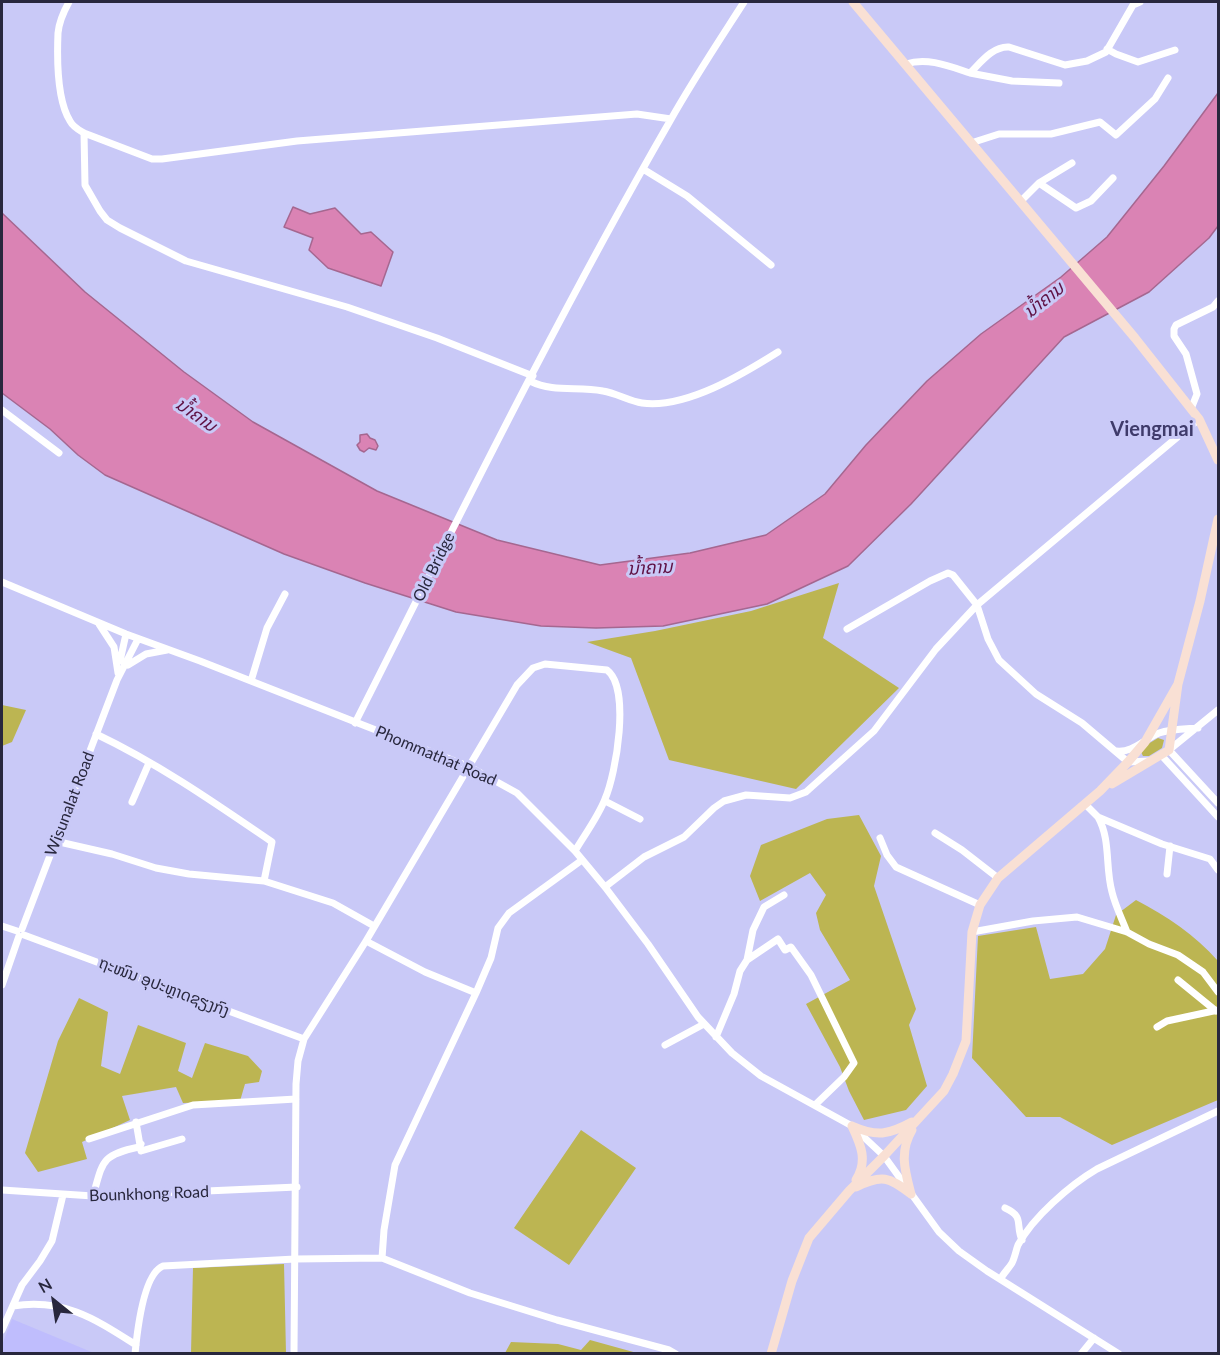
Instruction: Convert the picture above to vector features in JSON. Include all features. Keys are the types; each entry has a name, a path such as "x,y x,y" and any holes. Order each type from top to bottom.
{"main road":[{"path":"853,2 1135,338 1200,419 1218,460"},
{"path":"1100,791 1163,755 1171,730 1178,684 1200,601 1218,519"},
{"path":"771,1353 804,1246 849,1191 944,1091 953,1074 966,1041 972,932 980,904 998,878 1100,791 1128,762 1145,742 1178,684"},
{"path":"852,1126 868,1133 884,1134 920,1118"},
{"path":"911,1194 904,1168 904,1150 920,1118"},
{"path":"849,1191 860,1173 863,1157 860,1142 852,1126"},
{"path":"849,1191 868,1181 880,1178 894,1181 911,1194"}],"street":[{"path":"69,2 62,15 58,32 59,85 70,121 84,133 143,157 162,159 297,141 636,114 671,119"},
{"name":"Old Bridge","path":"355,723 463,507 643,169 671,119 744,2"},
{"path":"970,73 1002,47 1009,47 1065,65 1087,61 1106,52 1133,5 1140,2"},
{"path":"1107,49 1138,62 1175,50"},
{"path":"906,64 917,60 1012,81 1059,83"},
{"path":"971,143 999,135 1062,132 1100,122 1116,135 1155,99 1168,78"},
{"path":"84,133 86,185 107,220 120,228 186,261 347,307 437,338 531,378 543,388 603,391 641,403 660,404 699,394 725,384 778,352"},
{"path":"1020,202 1038,183 1072,163"},
{"path":"643,169 687,196 771,265"},
{"path":"1038,183 1076,208 1091,201 1113,178"},
{"path":"1191,409 1197,394 1186,354 1174,336 1174,329 1176,325 1213,307 1218,301"},
{"path":"2,410 59,453"},
{"path":"605,887 644,857 684,837 724,801 746,795 790,798 806,792 874,731 936,649 977,605 1200,419"},
{"path":"847,629 948,573 977,605 988,639 999,660 1036,694 1082,723 1128,762 1143,762 1163,755 1218,710"},
{"name":"Phommathat Road","path":"2,582 138,639 470,767 517,793 575,850 716,1037 762,1076 852,1126 884,1156 939,1232 959,1251 987,1271 1119,1353"},
{"path":"251,681 267,628 285,594"},
{"path":"98,622 114,647 118,675"},
{"name":"Wisunalat Road","path":"118,675 126,634"},
{"name":"Wisunalat Road","path":"2,985 118,675 138,639"},
{"path":"118,675 137,658 156,651 170,650"},
{"path":"294,1353 296,1099 297,1072 304,1039 366,941 517,685 533,668 545,664 607,670 613,678 619,698 620,709 613,772 605,801 575,850"},
{"path":"1116,751 1127,751 1159,733 1198,728"},
{"path":"96,734 128,749 180,779 272,842 264,881"},
{"path":"1163,755 1218,803"},
{"path":"1163,755 1218,817"},
{"path":"132,802 149,762"},
{"path":"605,801 640,819"},
{"path":"1085,804 1098,817 1102,825 1107,847 1111,891 1127,932"},
{"path":"1098,817 1170,846 1210,859 1218,870"},
{"path":"935,833 962,850 975,863 998,878"},
{"path":"880,838 887,855 896,867 980,904"},
{"path":"56,841 112,854 156,868 189,874 264,881 333,903 374,926"},
{"path":"1167,874 1170,846"},
{"path":"382,1258 384,1230 395,1165 476,993 491,958 498,928 508,913 582,860"},
{"path":"716,1037 734,994 740,971 747,960 753,930 764,907 784,895"},
{"path":"972,932 1033,921 1077,917 1127,932 1149,944 1178,955 1203,972 1218,993"},
{"name":"ຖະໜົນ ອຸປະຫຼາດຊຽງກົງ","path":"2,926 304,1039"},
{"path":"747,960 778,939 785,950 791,947 811,975 848,1048 854,1064 852,1068 815,1105"},
{"path":"366,941 425,972 476,993"},
{"path":"1178,980 1217,1011"},
{"path":"1156,1027 1167,1021 1217,1011"},
{"path":"665,1045 704,1024"},
{"path":"89,1138 193,1105 296,1099"},
{"path":"1001,1278 1012,1262 1022,1240 1048,1208 1088,1174 1218,1111"},
{"path":"136,1122 140,1149 144,1151 182,1139"},
{"path":"93,1196 100,1168 107,1158 116,1152 139,1147 141,1144"},
{"name":"Bounkhong Road","path":"2,1190 63,1196 93,1196 297,1187"},
{"path":"2,1330 21,1285 52,1241 63,1196"},
{"path":"1005,1208 1015,1213 1022,1240"},
{"path":"135,1353 150,1279 158,1268 169,1265 295,1259 382,1258 470,1293 556,1320 676,1353"},
{"path":"13,1306 34,1302 62,1306 92,1317 136,1345"},
{"path":"1081,1353 1094,1338"}],"shaded area":[{"path":"839,583 823,638 899,688 796,789 669,760 631,658 587,642 655,631 751,611"},
{"path":"2,705 26,710 12,742 2,746"},
{"path":"1158,738 1164,740 1162,748 1149,756 1143,756 1141,752"},
{"path":"859,815 881,856 874,886 916,1009 909,1025 927,1086 906,1110 864,1120 840,1067 806,1004 850,980 820,930 816,913 826,895 810,873 760,901 750,876 761,845 827,819"},
{"path":"1136,900 1180,927 1218,961 1218,1100 1112,1145 1060,1117 1026,1117 972,1058 978,936 1036,927 1050,979 1083,974 1105,949 1116,915"},
{"path":"79,998 108,1012 101,1066 120,1074 138,1025 186,1043 178,1071 192,1078 205,1043 248,1056 262,1071 259,1082 245,1084 240,1101 183,1103 176,1087 122,1096 130,1120 82,1142 87,1159 38,1172 25,1153 58,1041"},
{"path":"581,1130 636,1168 569,1265 514,1228"},
{"path":"284,1264 286,1353 191,1353 193,1268"},
{"path":"12,1319 94,1353 2,1353 2,1345"},
{"path":"590,1340 637,1353 505,1353 511,1342 558,1344 581,1350"}],"water":[{"name":"ນ້ຳຄານ","path":"1218,93 1218,226 1209,238 1149,292 1064,337 911,504 848,566 767,604 663,626 596,628 541,626 456,612 284,554 105,475 2,393 2,213 85,292 184,372 253,422 377,491 497,540 600,565 690,553 766,535 825,494 866,445 927,381 981,334 1061,277 1107,237"},
{"path":"293,207 310,214 335,208 361,234 371,232 393,252 381,286 328,268 309,250 313,238 284,227"},
{"path":"367,434 375,440 378,446 376,450 369,448 364,452 357,445 360,442 360,435"}],"district":[{"name":"Viengmai","path":"1152,430"}]}
